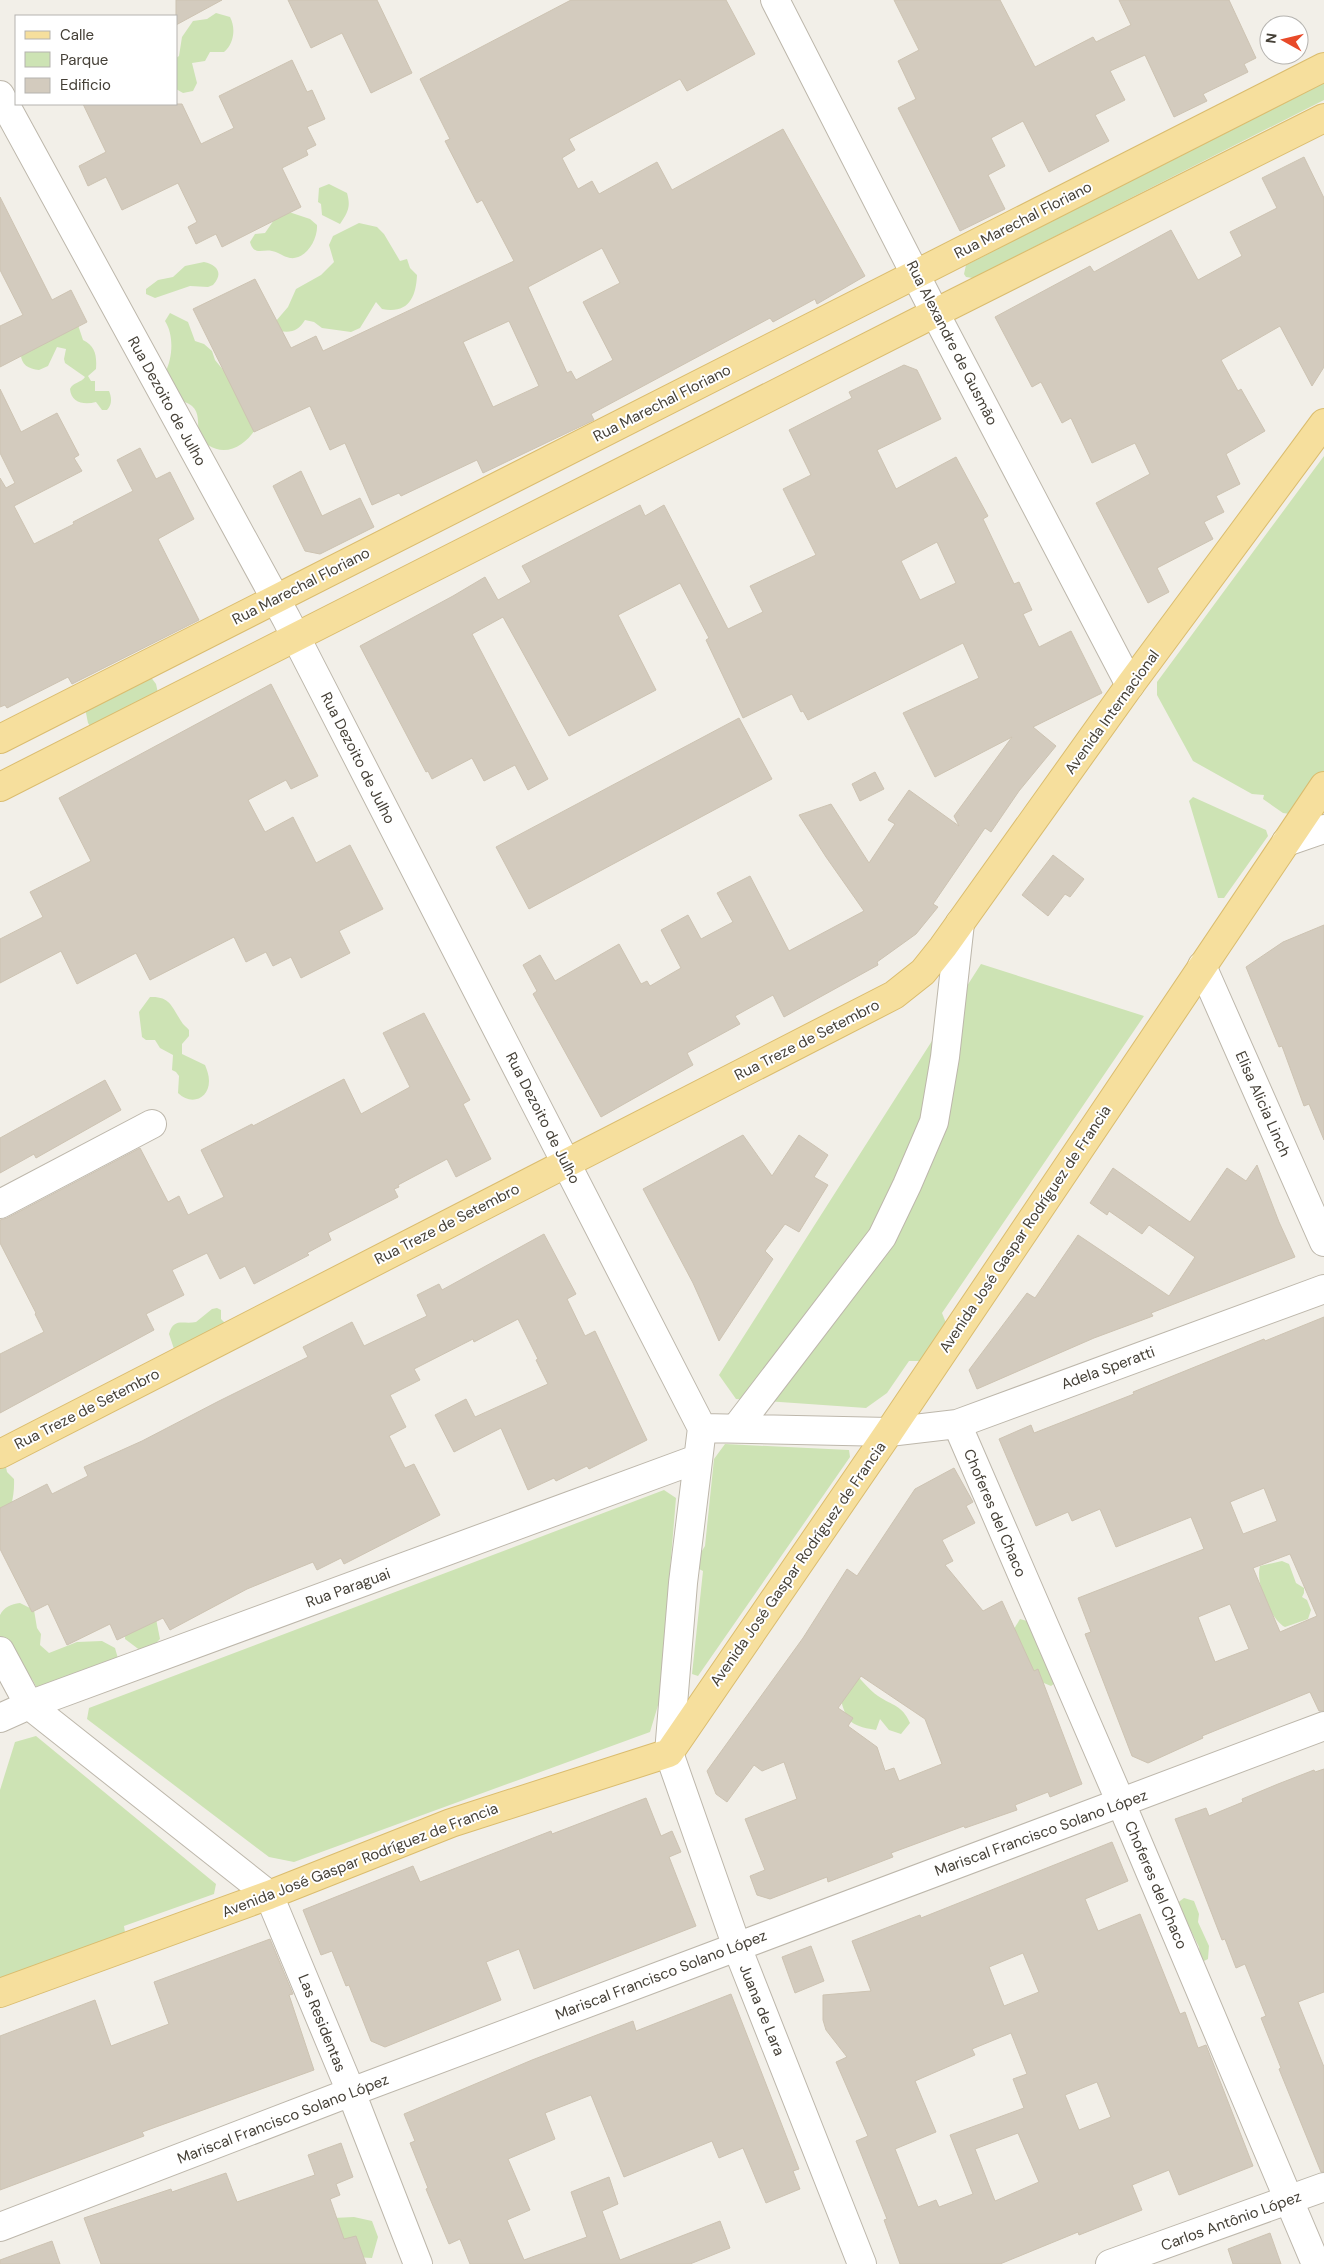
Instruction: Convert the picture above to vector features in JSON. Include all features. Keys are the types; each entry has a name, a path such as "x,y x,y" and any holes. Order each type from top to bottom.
{"main road":[{"name":"Rua Marechal Floriano","path":"0,739 1324,67"},
{"path":"0,787 935,312 1324,118"},
{"path":"740,364 758,402"},
{"name":"Avenida Internacional","path":"894,995 923,972 960,923 1130,685 1324,422"},
{"path":"53,712 73,750"},
{"name":"Avenida José Gaspar Rodríguez de Francia","path":"0,1993 269,1895 451,1823 669,1753 889,1432 1324,786"},
{"name":"Rua Treze de Setembro","path":"0,1454 894,995"}],"street":[{"name":"Rua Alexandre de Gusmão","path":"775,0 935,312 1130,685"},
{"name":"Rua Dezoito de Julho","path":"0,95 296,637 702,1428"},
{"path":"1286,842 1324,829"},
{"path":"736,1428 882,1238 907,1185 934,1122 945,1056 960,923"},
{"name":"Elisa Alicia Linch","path":"1202,966 1324,1242"},
{"path":"0,1204 152,1124"},
{"name":"Adela Speratti","path":"702,1428 889,1432 957,1424 1324,1289"},
{"name":"Choferes del Chaco","path":"957,1424 1121,1803 1316,2264"},
{"path":"669,1753 683,1583 702,1428"},
{"name":"Rua Paraguai","path":"0,1718 697,1459"},
{"path":"0,1651 29,1706 269,1895"},
{"name":"Mariscal Francisco Solano López","path":"0,2227 351,2092 1324,1726"},
{"name":"Juana de Lara","path":"669,1753 737,1947 862,2264"},
{"name":"Las Residentas","path":"269,1895 351,2092 418,2264"},
{"name":"Carlos Antônio López","path":"1110,2264 1324,2187"}],"green space":[{"path":"216,13 230,17 233,26 232,40 224,52 210,52 205,61 192,63 197,83 193,91 183,93 178,90 178,57 182,37 193,21 207,19"},
{"path":"1324,83 1324,100 973,278 966,277 964,274 966,265"},
{"path":"329,184 347,193 348,209 340,224 322,215 321,204 318,202 319,188"},
{"path":"286,211 310,219 317,225 317,231 310,248 296,258 254,249 250,242 255,234 265,233 274,220"},
{"path":"359,223 377,227 384,234 400,261 407,259 410,268 417,275 415,291 409,302 404,307 391,310 382,309 376,302 360,328 351,332 322,328 314,322 305,320 300,327 294,330 288,332 279,331 276,321 288,307 296,289 321,275 334,262 329,245 333,236"},
{"path":"204,262 218,270 218,277 213,285 208,287 190,286 155,298 146,294 146,289 158,280 173,277 185,266"},
{"path":"170,313 188,322 195,341 204,344 212,351 215,360 234,383 255,430 240,445 228,450 221,450 207,444 202,439 198,429 195,409 188,404 174,399 165,373 170,360 171,339 165,321"},
{"path":"78,325 83,340 93,348 95,355 96,369 88,376 91,381 95,381 95,391 109,391 111,404 107,410 102,410 96,402 83,403 73,397 71,387 85,377 65,363 66,349 57,347 48,366 39,370 28,367 23,363 21,352"},
{"path":"1324,456 1324,788 1304,816 1283,813 1263,799 1264,795 1252,794 1193,761 1157,695 1157,682"},
{"path":"150,676 156,684 158,693 94,732 88,723 85,708"},
{"path":"1193,797 1266,830 1268,836 1224,898 1218,898 1189,801"},
{"path":"981,964 1144,1016 942,1313 948,1328 930,1361 909,1361 887,1393 866,1408 736,1399 719,1375"},
{"path":"150,997 162,998 170,1003 189,1030 189,1036 182,1044 182,1054 205,1065 209,1077 206,1092 198,1099 188,1099 178,1093 179,1076 172,1070 173,1055 160,1048 155,1040 146,1040 142,1037 139,1012"},
{"path":"217,1308 221,1310 224,1332 175,1352 169,1334 173,1325 196,1322 212,1309"},
{"path":"725,1444 849,1450 850,1457 698,1676 692,1674 703,1571 699,1569 700,1554 705,1546 714,1459"},
{"path":"0,1457 5,1462 7,1472 14,1479 14,1487 10,1508 0,1537"},
{"path":"664,1490 676,1498 659,1702 650,1732 294,1862 269,1857 87,1719 89,1708"},
{"path":"1282,1561 1289,1564 1296,1583 1304,1588 1302,1597 1307,1600 1311,1610 1308,1619 1285,1627 1279,1623 1265,1600 1259,1573 1260,1566"},
{"path":"20,1603 34,1610 37,1628 41,1634 40,1645 49,1653 77,1642 102,1641 115,1648 119,1662 37,1688 32,1679 0,1657 0,1615 8,1606"},
{"path":"156,1619 160,1639 145,1654 125,1639 126,1620"},
{"path":"1020,1619 1062,1631 1072,1656 1059,1680 1051,1686 1020,1673 1014,1629"},
{"path":"852,1670 875,1693 897,1706 904,1713 910,1723 901,1734 889,1730 880,1719 876,1730 859,1726 850,1720 844,1710 839,1694"},
{"path":"36,1736 216,1884 214,1894 124,1926 126,1939 0,1998 0,1790 15,1742"},
{"path":"1184,1898 1194,1901 1199,1914 1198,1922 1209,1946 1208,1959 1204,1961 1200,1957 1199,1947 1191,1931 1184,1925 1176,1904"},
{"path":"354,2217 372,2221 378,2237 372,2258 355,2257 326,2251 333,2218"}],"building":[{"path":"176,0 222,0 178,24 178,15 176,15"},
{"path":"288,0 377,0 412,73 371,93 342,33 311,48"},
{"path":"571,0 726,0 755,54 687,91 680,79 569,139 575,150 562,158 578,189 592,181 599,194 657,162 672,190 783,129 865,276 817,304 815,299 773,322 770,318 591,414 594,420 483,473 477,460 401,496 399,493 372,505 345,443 330,450 310,406 254,432 193,309 255,279 291,348 316,336 323,351 514,261 482,200 477,203 445,141 450,139 420,79","holes":["602,248 620,283 583,302 613,360 576,380 571,371 567,373 528,287","509,321 539,386 493,407 463,342"]},
{"path":"894,0 1000,0 1035,67 1093,37 1096,42 1131,25 1119,0 1229,0 1256,58 1244,64 1248,72 1203,94 1207,101 1174,117 1145,55 1110,71 1125,100 1095,115 1109,141 1049,172 1023,121 991,138 1005,166 988,175 1005,209 960,231 898,108 916,99 898,61 919,50"},
{"path":"292,60 307,92 312,90 325,119 307,127 316,145 306,150 308,155 282,168 301,207 222,247 216,234 196,244 188,227 197,222 178,183 122,210 106,177 88,186 79,166 106,152 83,105 182,104 201,144 234,128 219,96"},
{"path":"1304,157 1324,198 1324,367 1312,386 1280,326 1221,360 1238,391 1241,389 1265,431 1226,454 1240,484 1216,496 1224,512 1204,522 1213,539 1157,568 1169,592 1148,603 1096,503 1150,474 1135,443 1092,463 1071,418 1062,423 1041,382 1032,387 995,317 1090,266 1094,272 1171,230 1198,280 1242,256 1230,232 1277,208 1262,178"},
{"path":"0,197 52,300 71,290 87,322 0,367 0,326 23,315 0,270"},
{"path":"904,365 917,370 941,419 877,450 896,489 956,457 988,516 983,519 1014,584 1019,582 1032,610 1023,614 1039,647 1071,631 1102,693 1033,727 1056,746 1019,791 991,832 985,828 933,904 938,907 916,934 877,962 878,965 784,1017 773,995 735,1016 740,1024 687,1053 693,1065 601,1117 533,994 537,991 523,965 540,955 555,981 619,944 641,984 647,981 650,986 681,968 661,930 688,915 701,939 733,922 717,893 750,876 789,951 864,911 799,815 831,804 869,863 895,824 888,820 909,790 959,826 954,816 1012,737 935,777 903,713 979,678 963,643 808,720 803,711 801,712 792,694 743,718 706,640 709,638 680,583 618,615 656,690 569,736 503,617 472,634 548,779 528,790 515,765 484,781 472,758 432,779 428,771 426,772 360,646 485,577 498,600 531,582 522,566 640,505 645,516 664,505 728,629 763,612 750,586 816,555 783,489 811,475 789,430 852,398 849,392","holes":["937,542 956,583 920,600 901,561"]},
{"path":"0,389 21,432 57,413 79,455 74,458 82,471 14,506 34,544 133,491 117,460 140,448 156,479 170,472 194,519 158,539 199,620 72,684 68,677 7,708 5,705 0,707 0,478 6,488 15,483 0,453"},
{"path":"301,471 322,516 360,498 374,527 320,554 305,551 273,486"},
{"path":"271,684 318,776 291,789 286,780 248,800 265,832 293,817 316,863 350,845 383,909 339,931 350,953 301,978 291,957 273,966 266,952 246,962 234,937 150,980 136,953 77,984 61,951 0,983 0,939 43,917 30,892 91,861 59,798"},
{"path":"739,718 772,779 529,909 496,847"},
{"path":"875,772 884,789 860,801 852,784"},
{"path":"1053,855 1084,879 1070,897 1065,894 1048,916 1022,895"},
{"path":"1324,925 1324,1140 1309,1104 1304,1106 1282,1046 1279,1047 1246,967 1283,942"},
{"path":"424,1013 470,1100 463,1104 491,1159 456,1177 447,1159 398,1185 399,1187 394,1189 398,1197 328,1233 331,1240 307,1253 309,1255 254,1284 245,1266 220,1279 207,1253 172,1270 184,1295 146,1314 154,1330 0,1413 0,1354 44,1332 0,1243 0,1220 140,1148 168,1202 179,1196 188,1215 224,1197 201,1150 252,1124 253,1126 344,1079 361,1114 410,1087 383,1033"},
{"path":"105,1080 121,1110 36,1158 34,1154 0,1173 0,1138"},
{"path":"743,1135 772,1176 799,1135 828,1155 814,1177 828,1185 799,1232 785,1224 765,1251 773,1259 719,1341 693,1283 643,1189"},
{"path":"1257,1165 1295,1257 1151,1313 1153,1316 1094,1338 977,1389 969,1370 1027,1293 1035,1298 1078,1235 1169,1296 1195,1257 1149,1225 1142,1234 1109,1211 1107,1215 1090,1203 1113,1168 1190,1222 1227,1168 1246,1181"},
{"path":"544,1234 576,1294 567,1299 585,1336 595,1331 647,1440 589,1469 587,1466 556,1481 554,1478 528,1490 501,1428 454,1452 435,1415 466,1399 475,1417 548,1384 518,1319 474,1342 473,1339 414,1369 420,1380 390,1395 406,1427 389,1436 405,1468 414,1464 440,1515 344,1564 341,1558 317,1570 313,1562 247,1589 170,1630 163,1618 117,1640 110,1624 67,1645 48,1604 32,1612 0,1549 0,1508 47,1484 52,1494 88,1476 84,1467 142,1441 308,1357 303,1347 352,1322 364,1346 427,1316 417,1295 439,1284 442,1290"},
{"path":"1324,1317 1324,1711 1319,1711 1310,1692 1202,1736 1203,1738 1148,1763 1132,1756 1085,1634 1091,1632 1078,1598 1204,1549 1191,1517 1116,1547 1100,1509 1072,1521 1068,1512 1036,1526 999,1439 1031,1425 1034,1433 1134,1394 1133,1392 1264,1339 1265,1341","holes":["1264,1488 1277,1521 1243,1534 1230,1502","1290,1554 1317,1616 1280,1632 1253,1568","1230,1604 1249,1649 1215,1662 1198,1617"]},
{"path":"954,1468 973,1502 966,1506 975,1523 942,1540 953,1561 945,1565 983,1611 1002,1601 1034,1671 1038,1669 1082,1784 1050,1797 1048,1792 1015,1805 1017,1810 965,1828 964,1826 891,1853 893,1857 828,1882 827,1877 770,1899 757,1895 750,1876 765,1870 745,1819 797,1799 784,1762 762,1771 754,1765 727,1802 716,1794 707,1771 803,1638 847,1569 857,1576 915,1489","holes":["861,1676 925,1719 942,1764 899,1781 894,1768 885,1771 877,1747 848,1726 853,1718 838,1708"]},
{"path":"1324,1769 1324,1992 1298,2002 1324,2067 1324,2172 1321,2172 1279,2069 1281,2068 1261,2018 1266,2016 1245,1964 1236,1968 1225,1939 1222,1940 1175,1819 1206,1808 1209,1816 1243,1802 1242,1799 1278,1784 1314,1770 1315,1772"},
{"path":"646,1798 661,1836 672,1831 681,1852 669,1857 696,1926 534,1989 519,1949 486,1962 501,2000 385,2047 371,2041 349,1985 346,1986 332,1951 321,1955 303,1910 413,1866 420,1882 551,1831 552,1834"},
{"path":"1112,1842 1128,1881 1085,1899 1098,1931 1140,1914 1180,2014 1185,2012 1198,2048 1206,2045 1253,2166 1179,2195 1169,2170 1132,2185 1142,2210 1079,2235 1078,2232 1000,2264 900,2264 884,2220 887,2219 856,2141 868,2136 836,2062 847,2057 826,2030 823,2020 823,1995 871,1991 852,1941 920,1915 921,1918","holes":["1023,1953 1039,1992 1004,2006 989,1967","1011,2033 1027,2074 1013,2079 1024,2108 950,2135 973,2194 939,2207 936,2200 918,2207 895,2149 936,2132 915,2081 975,2055 972,2049","1097,2082 1111,2117 1079,2130 1065,2095","1018,2133 1039,2182 995,2201 975,2149"]},
{"path":"270,1939 293,1994 289,1995 314,2070 142,2132 144,2136 0,2190 0,2036 95,2000 111,2046 169,2024 154,1982"},
{"path":"811,1946 824,1981 795,1993 782,1957"},
{"path":"731,1994 799,2169 793,2171 800,2189 766,2203 743,2148 719,2158 712,2141 624,2177 591,2095 545,2113 555,2139 508,2159 530,2210 507,2220 524,2260 587,2237 571,2192 609,2177 618,2204 602,2211 620,2260 720,2221 730,2248 690,2264 470,2264 460,2239 449,2244 426,2189 428,2188 410,2143 415,2141 404,2114 532,2060 633,2021 636,2031"},
{"path":"341,2143 353,2177 336,2184 340,2195 330,2199 344,2239 356,2236 366,2264 101,2264 84,2218 171,2189 172,2192 226,2173 237,2202 315,2175 308,2155"},
{"path":"1270,2233 1281,2264 1233,2264 1228,2249"},
{"path":"52,2241 60,2264 0,2264 0,2260"}]}
